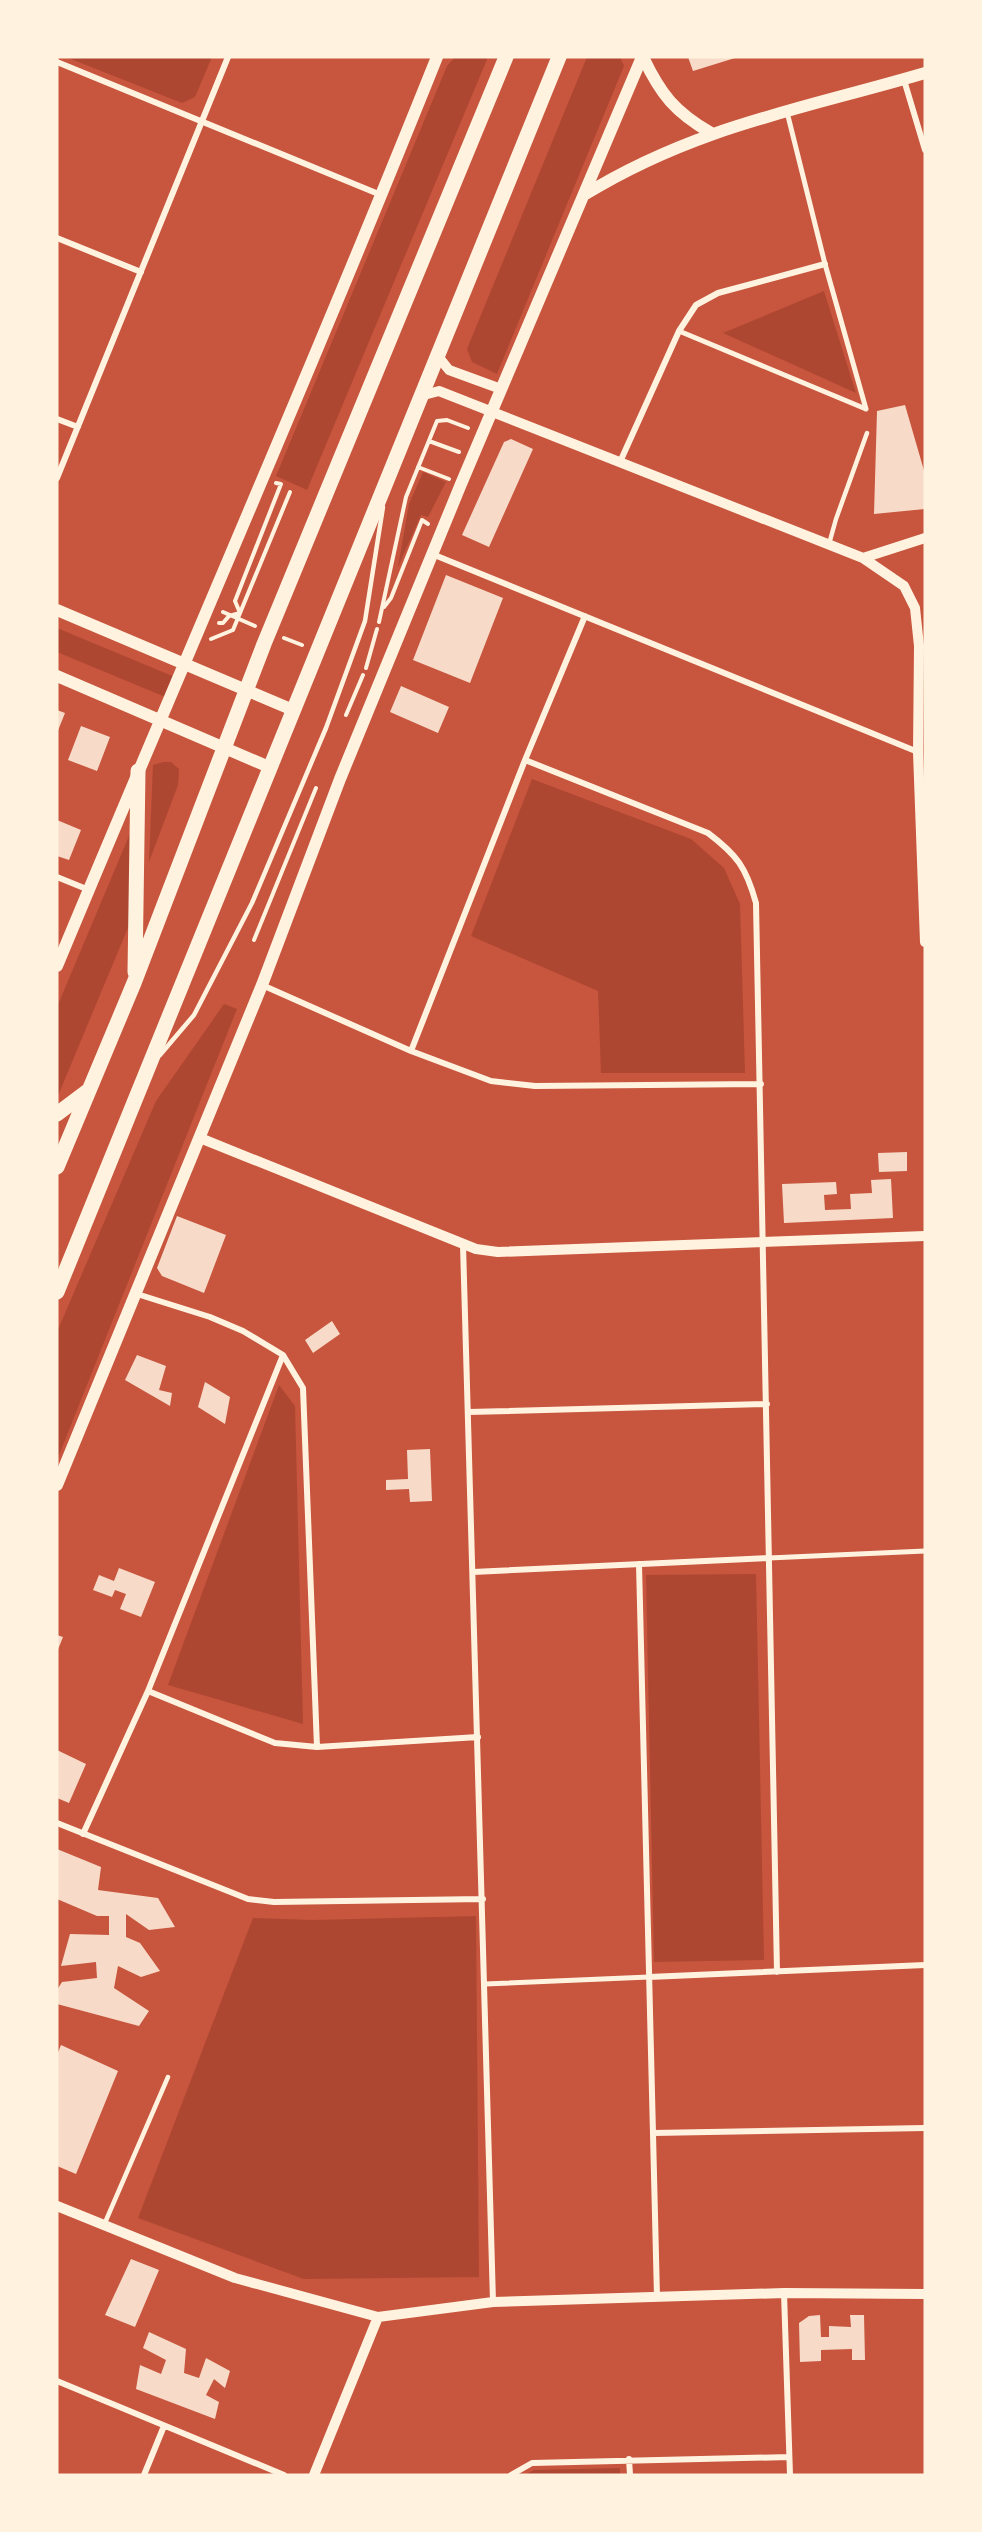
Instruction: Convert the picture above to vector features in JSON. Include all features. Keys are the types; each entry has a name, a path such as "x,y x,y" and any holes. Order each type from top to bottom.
{"main road":[{"path":"57,966 159,720 273,457 437,57"},
{"path":"57,1167 134,983 246,690 506,57"},
{"path":"642,57 665,99 685,118 711,133"},
{"path":"57,1485 262,985 340,779 460,484 642,57"},
{"path":"57,1292 436,355 560,58"},
{"path":"584,195 631,168 711,133 786,109 925,73"},
{"path":"57,610 292,710"},
{"path":"57,676 269,767"},
{"path":"134,983 138,771"},
{"path":"57,1113 91,1088"}],"street":[{"path":"57,478 228,57"},
{"path":"57,62 382,195"},
{"path":"904,80 925,150"},
{"path":"680,331 866,409 825,264 786,109"},
{"path":"57,238 141,272"},
{"path":"620,462 680,331 696,305 718,292 825,264"},
{"path":"436,355 449,370 501,389"},
{"path":"420,396 439,391 492,411 863,558 904,586 915,608 919,646 918,752 925,942"},
{"path":"57,419 78,428"},
{"path":"863,558 925,538"},
{"path":"432,554 918,752"},
{"path":"411,1051 525,760 585,616"},
{"path":"525,760 708,833 733,852 748,875 756,903 777,1972"},
{"path":"57,877 89,890"},
{"path":"262,985 411,1051 491,1081 535,1086 760,1084"},
{"path":"200,1138 464,1245 498,1252 925,1236"},
{"path":"464,1245 493,2302"},
{"path":"137,1294 243,1330 283,1355 303,1389 317,1747"},
{"path":"83,1834 148,1691 283,1355"},
{"path":"468,1412 766,1404"},
{"path":"473,1572 925,1551"},
{"path":"639,1564 657,2297"},
{"path":"148,1691 275,1743 317,1747 478,1737"},
{"path":"57,1823 248,1899 274,1902 483,1899"},
{"path":"485,1984 925,1965"},
{"path":"653,2133 925,2128"},
{"path":"57,2206 236,2278 378,2317 493,2302 784,2293 925,2294"},
{"path":"784,2293 790,2475"},
{"path":"314,2475 378,2317"},
{"path":"57,2381 285,2475"},
{"path":"144,2475 165,2426"},
{"path":"511,2475 532,2463 789,2457"},
{"path":"629,2459 630,2475"}],"lane":[{"path":"829,544 867,433"},
{"path":"149,1069 194,1015 252,903 326,728 365,621 388,474"},
{"path":"104,2225 168,2077"}],"path":[{"path":"437,421 447,420 482,434"},
{"path":"429,441 472,457"},
{"path":"418,467 460,484"},
{"path":"233,630 290,492"},
{"path":"383,608 391,598"},
{"path":"235,601 240,613"},
{"path":"221,612 263,629"},
{"path":"229,615 240,613"},
{"path":"273,633 304,646"},
{"path":"357,668 367,672"}],"shaded area":[{"path":"66,57 212,57 195,97 182,103"},
{"path":"455,57 488,57 307,490 276,476 447,66"},
{"path":"587,57 620,57 624,66 497,374 472,362 467,349"},
{"path":"824,291 856,393 723,333"},
{"path":"423,472 446,482 428,517 421,515 398,567 409,504"},
{"path":"57,628 182,680 175,701 57,652"},
{"path":"171,762 179,769 178,785 149,862 153,765"},
{"path":"532,779 691,839 724,868 740,904 745,1073 601,1073 598,991 471,936"},
{"path":"134,824 135,911 57,1098 57,1007"},
{"path":"224,1004 237,1009 57,1460 57,1332 156,1101"},
{"path":"279,1385 295,1406 303,1724 168,1685"},
{"path":"756,1574 764,1960 654,1962 646,1575"},
{"path":"476,1916 479,2277 304,2279 138,2218 253,1918 313,1920"},
{"path":"620,2468 620,2475 525,2475 534,2470"}],"building":[{"path":"688,57 735,57 735,58 693,71"},
{"path":"905,405 925,474 925,509 874,514 877,411"},
{"path":"511,439 533,449 489,547 462,535 504,442"},
{"path":"446,575 503,598 470,683 413,660"},
{"path":"401,686 449,707 438,733 390,712"},
{"path":"57,710 65,713 57,733"},
{"path":"81,726 110,737 97,771 68,760"},
{"path":"57,820 81,830 69,860 57,856"},
{"path":"907,1152 907,1171 879,1172 878,1153"},
{"path":"891,1179 893,1218 784,1223 782,1184 836,1182 837,1194 824,1195 825,1210 851,1209 850,1194 872,1193 871,1180"},
{"path":"177,1216 226,1235 204,1293 162,1276 157,1268"},
{"path":"332,1321 340,1334 313,1353 305,1340"},
{"path":"137,1355 166,1366 159,1390 172,1393 170,1406 125,1380"},
{"path":"205,1382 230,1397 225,1424 198,1407"},
{"path":"430,1449 432,1501 410,1502 409,1489 386,1490 386,1480 408,1479 407,1450"},
{"path":"119,1568 155,1582 141,1617 120,1609 126,1594 115,1590 112,1597 93,1590 99,1575 114,1581"},
{"path":"57,1635 63,1637 57,1652"},
{"path":"57,1750 86,1764 69,1803 57,1798"},
{"path":"57,1849 101,1867 98,1890 158,1898 175,1927 149,1930 126,1914 126,1937 140,1943 160,1971 141,1977 118,1966 114,1988 149,2011 139,2026 57,2004 57,1990 62,1982 97,1978 96,1962 61,1966 70,1934 109,1935 109,1916 97,1916 57,1899"},
{"path":"61,2045 118,2071 76,2174 57,2166 57,2055"},
{"path":"131,2259 159,2270 135,2327 105,2315"},
{"path":"820,2315 821,2337 829,2337 829,2326 851,2327 850,2315 864,2315 865,2360 852,2360 852,2349 821,2350 821,2361 800,2362 799,2323 809,2316"},
{"path":"149,2332 186,2349 184,2373 199,2378 206,2358 230,2371 225,2388 214,2379 206,2395 219,2402 215,2419 136,2389 140,2365 161,2374 166,2360 143,2348"}]}
